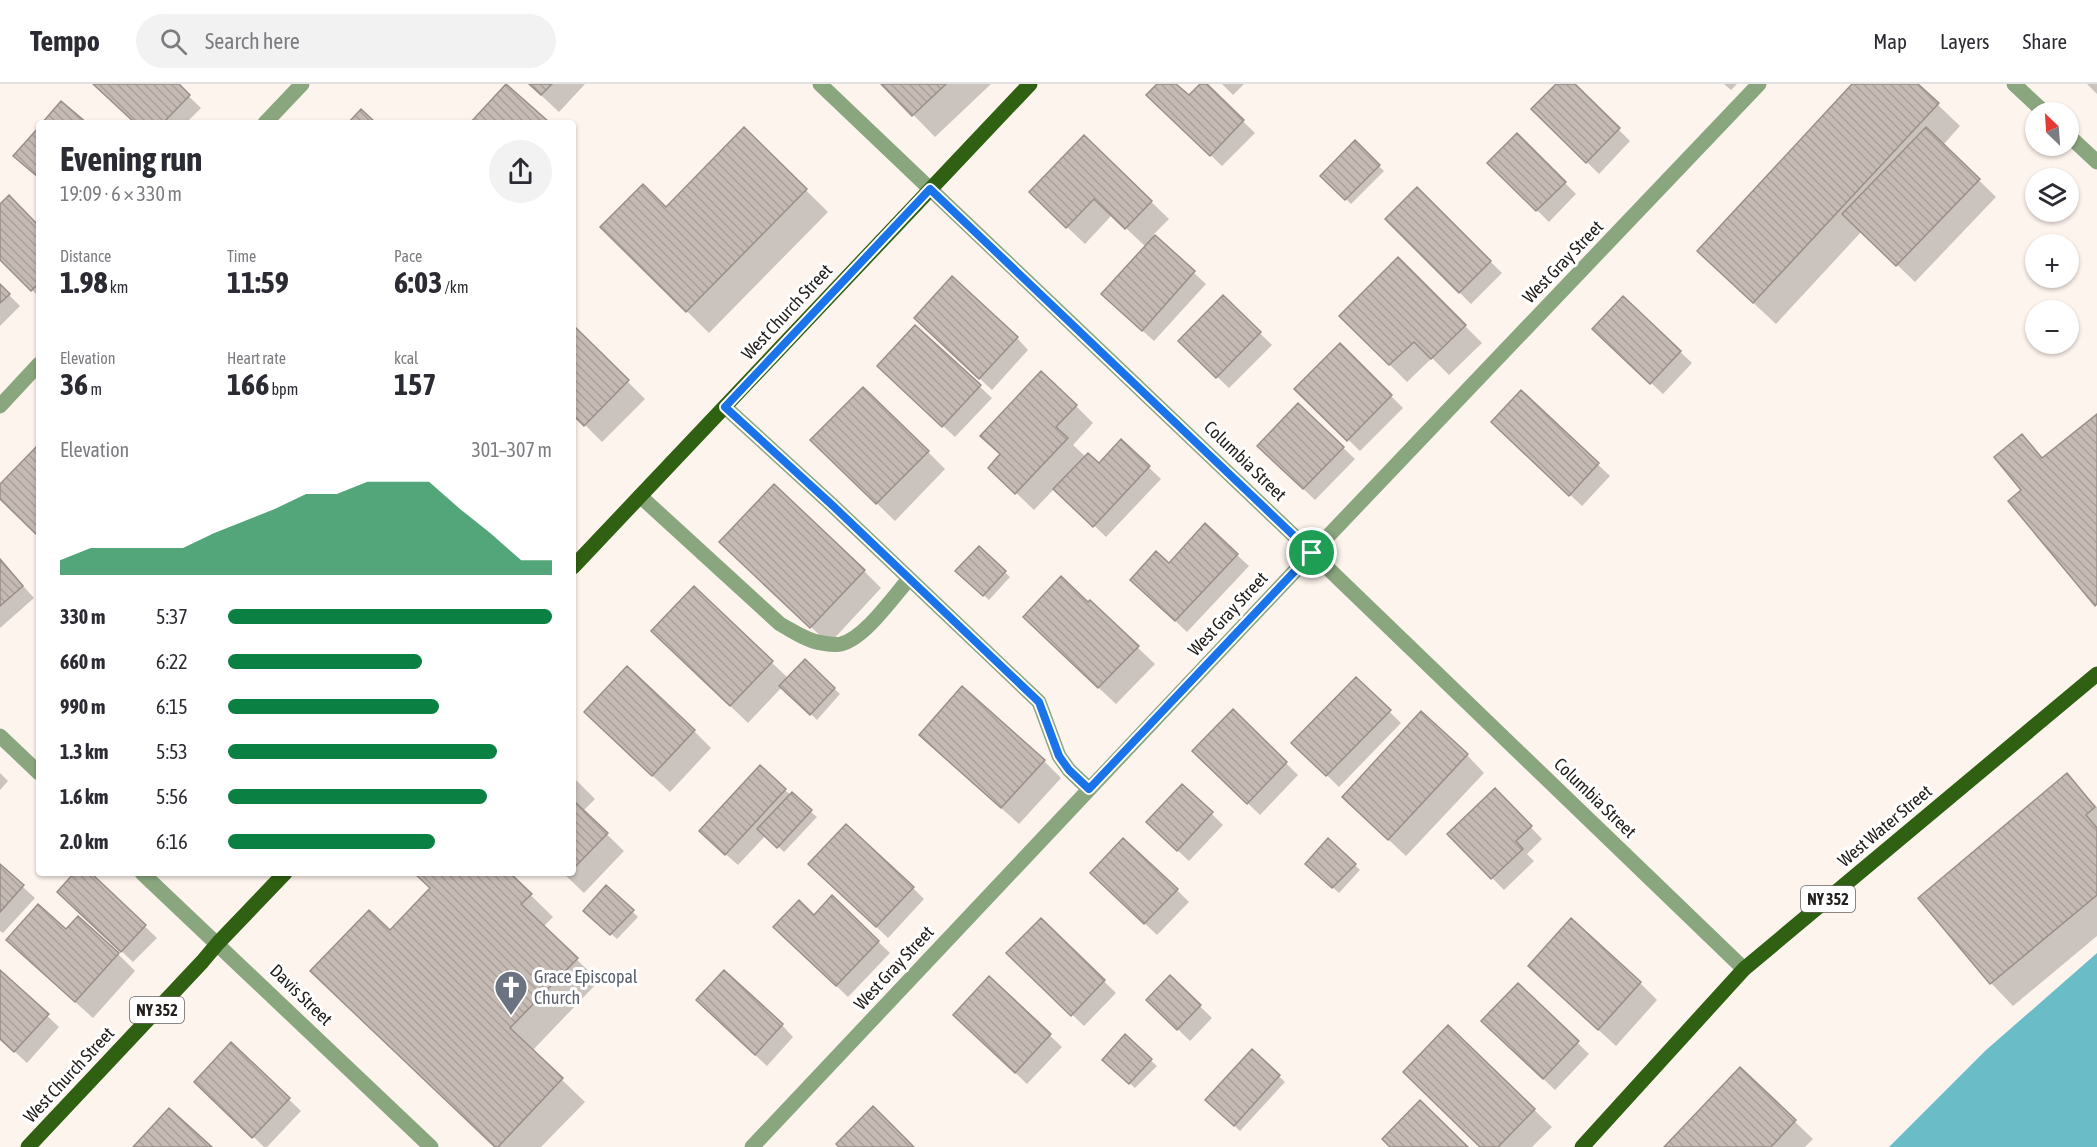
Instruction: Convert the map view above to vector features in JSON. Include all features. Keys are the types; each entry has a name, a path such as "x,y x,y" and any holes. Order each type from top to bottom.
{"main road":[{"name":"West Church Street","path":"576,564 1030,84"},
{"name":"West Water Street","path":"1582,1147 1744,969 2097,675"},
{"name":"West Church Street","path":"28,1147 282,876"}],"street":[{"path":"268,120 302,84"},
{"name":"Columbia Street","path":"820,84 1744,969"},
{"name":"West Gray Street","path":"752,1147 1312,553 1759,84"},
{"path":"2014,84 2033,102"},
{"path":"2079,145 2097,162"},
{"path":"0,406 36,367"},
{"path":"725,407 831,504 1039,702 1059,756 1069,770 1089,789"},
{"path":"640,496 780,624 803,637 821,643 841,644 854,638 868,626 909,579"},
{"path":"0,736 36,770"},
{"name":"Davis Street","path":"145,876 431,1147"}],"water":[{"path":"2097,953 2097,1147 1889,1147 1985,1051"}],"building":[{"path":"93,84 179,84 190,95 166,120 132,120"},
{"path":"506,84 547,120 473,120"},
{"path":"529,84 552,84 541,95"},
{"path":"881,84 946,84 912,116"},
{"path":"1157,84 1176,84 1189,95 1200,84 1207,84 1244,120 1210,156 1146,95"},
{"path":"1556,84 1575,84 1620,128 1586,163 1531,109"},
{"path":"1852,84 1918,84 1939,103 1753,303 1697,251"},
{"path":"61,101 83,120 45,120"},
{"path":"361,109 373,120 351,120"},
{"path":"744,127 807,189 686,312 600,227 643,184 666,207"},
{"path":"1926,127 1980,179 1896,266 1842,214"},
{"path":"36,130 36,175 13,156"},
{"path":"1517,133 1566,182 1536,211 1487,163"},
{"path":"1084,135 1152,201 1125,229 1094,199 1066,228 1029,192"},
{"path":"1355,140 1380,165 1345,200 1320,176"},
{"path":"1417,187 1491,261 1459,293 1385,219"},
{"path":"9,195 36,223 36,286 31,291 0,260 0,204"},
{"path":"1155,235 1195,271 1142,331 1101,294"},
{"path":"1398,257 1466,325 1431,359 1414,342 1389,365 1339,316"},
{"path":"952,276 1018,337 979,379 914,318"},
{"path":"0,284 10,294 0,303"},
{"path":"1223,295 1261,332 1216,378 1178,341"},
{"path":"1623,296 1681,351 1650,384 1592,329"},
{"path":"915,325 981,385 942,427 877,366"},
{"path":"576,328 629,380 584,426 576,418"},
{"path":"1340,343 1392,395 1347,441 1294,389"},
{"path":"1041,371 1077,405 1056,427 1068,438 1015,494 988,468 1000,454 980,436"},
{"path":"863,387 929,451 876,504 810,440"},
{"path":"1521,390 1599,463 1569,496 1491,422"},
{"path":"1298,403 1344,447 1303,489 1257,446"},
{"path":"2097,414 2097,604 2095,606 2008,501 2021,490 1994,457 2022,434 2042,458"},
{"path":"1121,439 1150,466 1093,527 1053,489 1088,453 1099,463"},
{"path":"36,447 36,534 0,499 0,484"},
{"path":"774,484 865,570 810,628 719,542"},
{"path":"1205,523 1238,554 1175,621 1130,580 1156,551 1169,563"},
{"path":"979,546 1006,571 983,596 955,571"},
{"path":"0,559 23,586 0,606"},
{"path":"1061,576 1139,646 1098,688 1023,617"},
{"path":"694,586 773,661 730,706 651,631"},
{"path":"805,659 835,688 810,715 779,686"},
{"path":"627,666 695,730 652,776 584,712"},
{"path":"1356,677 1391,710 1326,776 1291,743"},
{"path":"962,686 1045,760 1001,808 919,735"},
{"path":"1233,709 1287,762 1247,804 1192,751"},
{"path":"1421,711 1468,754 1388,840 1342,797"},
{"path":"760,765 786,789 725,855 699,831"},
{"path":"2067,773 2095,807 2086,815 2097,828 2097,895 1990,984 1918,898"},
{"path":"1182,784 1213,812 1177,851 1146,822"},
{"path":"1495,788 1532,826 1516,841 1523,849 1491,879 1447,834"},
{"path":"792,792 812,810 777,848 757,829"},
{"path":"576,803 608,833 576,866"},
{"path":"846,824 914,887 876,927 808,864"},
{"path":"1123,838 1178,889 1144,924 1090,873"},
{"path":"1328,838 1356,864 1332,888 1305,864"},
{"path":"0,864 24,885 0,912"},
{"path":"71,876 94,876 146,925 121,952 57,892"},
{"path":"417,876 513,876 532,894 521,904 578,958 510,1028 563,1078 498,1147 495,1147 310,971 369,910 390,930 430,888"},
{"path":"606,885 634,910 610,935 583,911"},
{"path":"832,895 879,941 836,986 773,927 799,900 814,915"},
{"path":"38,904 66,929 78,916 119,953 75,1002 6,940"},
{"path":"1041,918 1105,980 1071,1016 1006,953"},
{"path":"1571,918 1641,982 1598,1030 1528,966"},
{"path":"0,970 49,1014 14,1052 0,1039"},
{"path":"724,970 783,1024 755,1055 696,1000"},
{"path":"1170,975 1201,1005 1177,1030 1146,1000"},
{"path":"989,976 1051,1034 1015,1073 953,1015"},
{"path":"1518,983 1579,1041 1543,1079 1481,1021"},
{"path":"1448,1025 1535,1109 1498,1147 1480,1147 1403,1072"},
{"path":"1125,1034 1152,1059 1129,1084 1102,1060"},
{"path":"231,1042 290,1098 252,1138 194,1082"},
{"path":"1252,1049 1280,1075 1234,1126 1205,1100"},
{"path":"1740,1067 1796,1120 1771,1147 1664,1147"},
{"path":"1420,1100 1468,1147 1390,1147 1382,1139"},
{"path":"873,1106 914,1147 839,1147 836,1144"},
{"path":"169,1108 212,1147 133,1147"}],"place":[{"name":"Grace Episcopal Church","path":"511,1016"}],"route":[{"path":"930,189 1312,553 1089,789 1069,770 1059,756 1039,702 831,504 725,407 930,189"}]}
